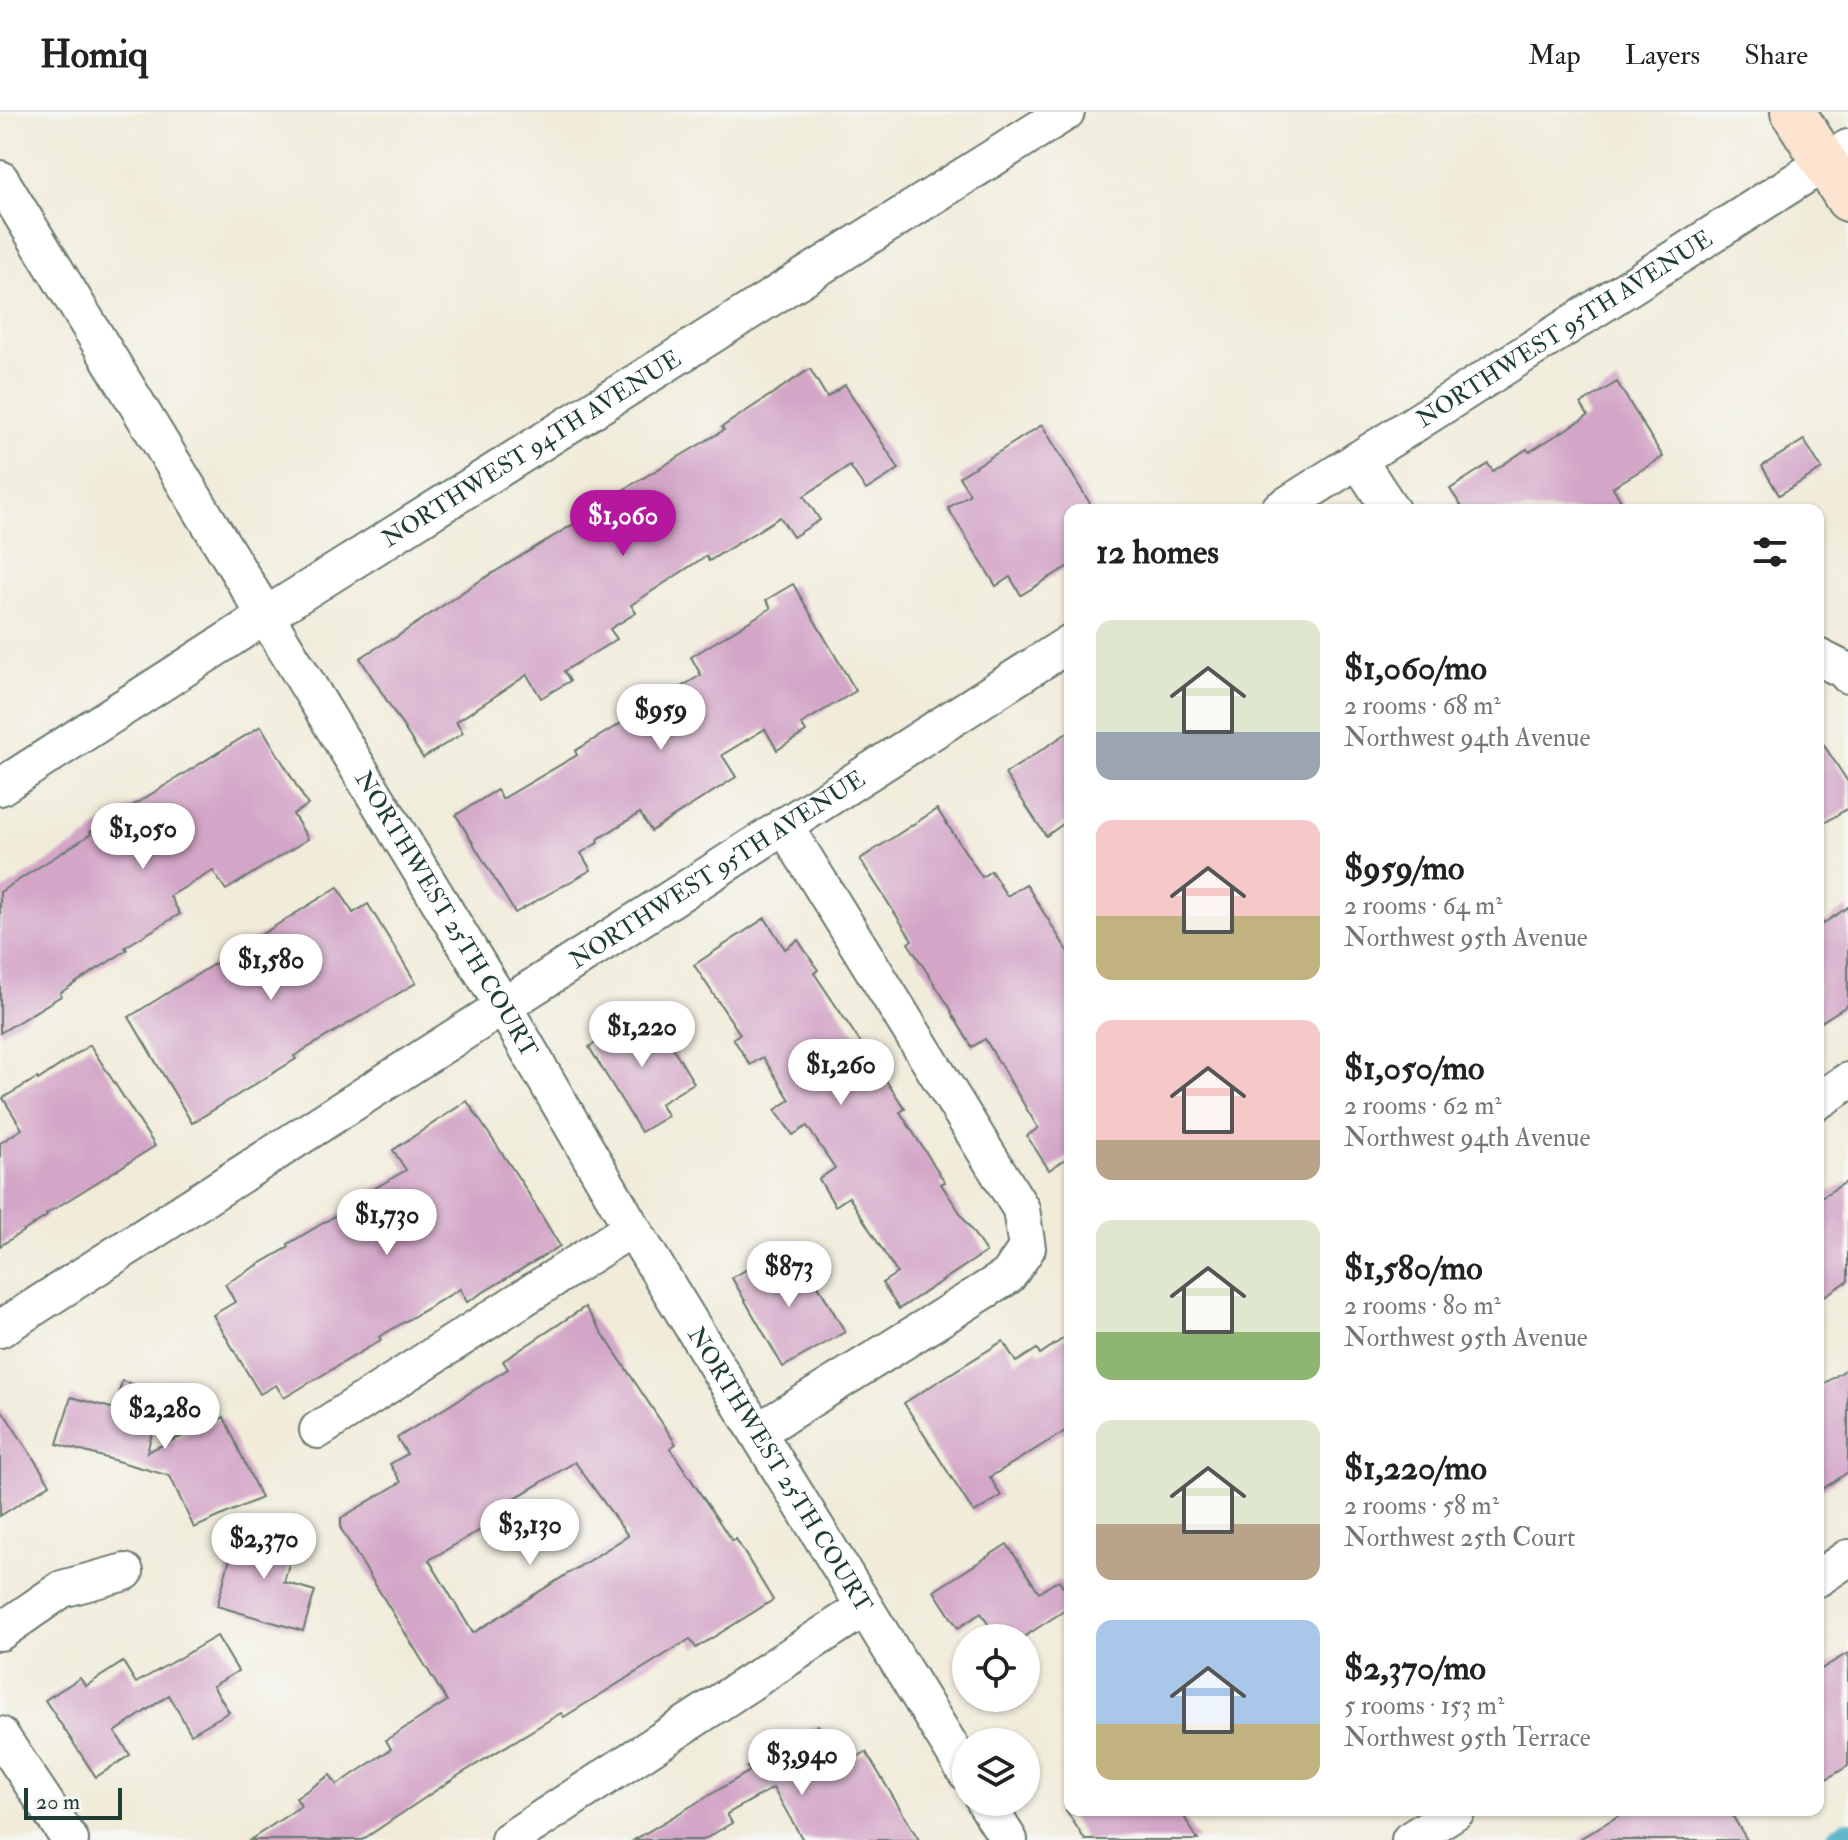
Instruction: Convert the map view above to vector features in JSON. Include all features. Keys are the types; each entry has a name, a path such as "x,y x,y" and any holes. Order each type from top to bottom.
{"main road":[{"path":"1793,112 1836,156 1848,199"}],"street":[{"name":"NORTHWEST 94TH AVENUE","path":"0,787 1066,112"},
{"name":"NORTHWEST 95TH AVENUE","path":"1288,504 1836,156"},
{"name":"NORTHWEST 25TH COURT","path":"0,179 503,1006 632,1228 952,1749"},
{"path":"1358,460 1387,504"},
{"name":"NORTHWEST 95TH AVENUE","path":"0,1329 1064,647"},
{"path":"1824,660 1848,675"},
{"path":"759,1431 1008,1276 1027,1248 1021,1209 784,825"},
{"path":"1824,1097 1848,1081"},
{"path":"318,1430 632,1228"},
{"path":"1824,1574 1848,1558"},
{"path":"0,1632 62,1589 125,1572"},
{"path":"525,1836 864,1608"},
{"path":"0,1735 70,1840"},
{"path":"994,1816 1009,1840"},
{"path":"1410,1840 1448,1816"}],"building":[{"path":"810,369 827,397 845,385 899,469 866,490 850,466 804,496 820,520 793,537 780,517 709,561 706,556 631,605 636,613 610,629 617,639 564,671 570,681 541,698 527,675 456,722 463,733 423,758 360,658 600,508 598,506 628,487 724,430 722,427"},
{"path":"1617,382 1663,457 1613,487 1623,504 1460,504 1450,489 1488,464 1493,471 1588,416 1581,404"},
{"path":"1042,425 1090,504 1064,504 1064,569 1021,595 1010,577 996,586 948,508 970,494 959,477"},
{"path":"1804,440 1822,469 1779,495 1762,466"},
{"path":"793,584 856,691 801,724 806,732 777,750 765,729 722,755 736,777 651,831 640,813 581,853 591,870 515,913 456,815 497,790 502,799 701,675 691,657 771,608 766,600"},
{"path":"261,726 308,805 293,814 308,839 226,890 213,871 170,896 180,914 125,947 127,950 60,993 61,996 0,1033 0,892"},
{"path":"1064,735 1064,823 1046,836 1005,774"},
{"path":"1824,745 1848,782 1848,808 1824,823"},
{"path":"937,809 982,877 991,871 1007,896 1026,884 1064,945 1064,1160 1049,1170 1027,1136 1038,1128 985,1039 972,1047 908,943 912,940 860,859"},
{"path":"338,887 353,913 368,904 416,983 294,1056 296,1059 192,1123 129,1017"},
{"path":"1848,907 1848,1005 1824,1020 1824,923"},
{"path":"765,918 785,949 798,940 818,970 814,973 905,1109 900,1112 945,1182 941,1184 986,1252 899,1309 882,1283 897,1273 849,1197 835,1206 819,1179 835,1168 807,1126 793,1135 775,1110 790,1100 763,1057 750,1065 733,1038 740,1034 694,965"},
{"path":"650,1010 694,1083 660,1104 668,1116 641,1132 589,1047"},
{"path":"90,1045 155,1146 0,1246 0,1143 22,1129 3,1098 38,1080"},
{"path":"467,1101 560,1246 467,1302 460,1289 284,1398 276,1385 260,1394 213,1315 235,1302 225,1284 289,1247 288,1244 350,1207 348,1204 406,1170 393,1150"},
{"path":"1848,1181 1848,1281 1824,1296 1824,1195"},
{"path":"800,1254 845,1332 783,1367 732,1278 758,1263 764,1275"},
{"path":"585,1307 676,1444 670,1448 732,1541 736,1539 773,1600 696,1648 690,1639 564,1717 561,1713 459,1775 362,1840 250,1840 301,1806 296,1798 330,1775 337,1785 391,1749 386,1740 447,1701 341,1529 341,1518 401,1482 390,1464 407,1454 397,1438 508,1369 503,1361","holes":["575,1462 628,1536 473,1633 429,1560 492,1523 487,1515"]},
{"path":"1064,1338 1064,1432 990,1477 1001,1496 974,1513 904,1403 1003,1341 1016,1362 1037,1349 1040,1354"},
{"path":"1848,1368 1848,1472 1824,1488 1824,1384"},
{"path":"122,1381 163,1392 147,1452 224,1417 261,1498 194,1528 170,1476 57,1444 71,1397 115,1409"},
{"path":"0,1407 50,1484 0,1516"},
{"path":"239,1526 295,1543 284,1582 315,1591 303,1631 217,1606"},
{"path":"1007,1544 1039,1592 1059,1580 1064,1588 1064,1611 1040,1626 988,1624 981,1613 964,1624 955,1624 934,1591"},
{"path":"217,1636 238,1671 213,1686 229,1712 191,1734 169,1695 115,1732 130,1755 96,1777 45,1700 80,1678 86,1686 123,1662 136,1683"},
{"path":"1848,1653 1848,1766 1824,1780 1824,1667"},
{"path":"818,1725 842,1766 866,1752 919,1840 803,1840 773,1788 727,1814 732,1823 703,1840 634,1840 750,1771 747,1767"},
{"path":"1070,1816 1184,1816 1198,1840 1085,1840"},
{"path":"1618,1816 1733,1816 1747,1840 1578,1840"}],"waterway":[{"path":"1843,1840 1848,1837"}]}
